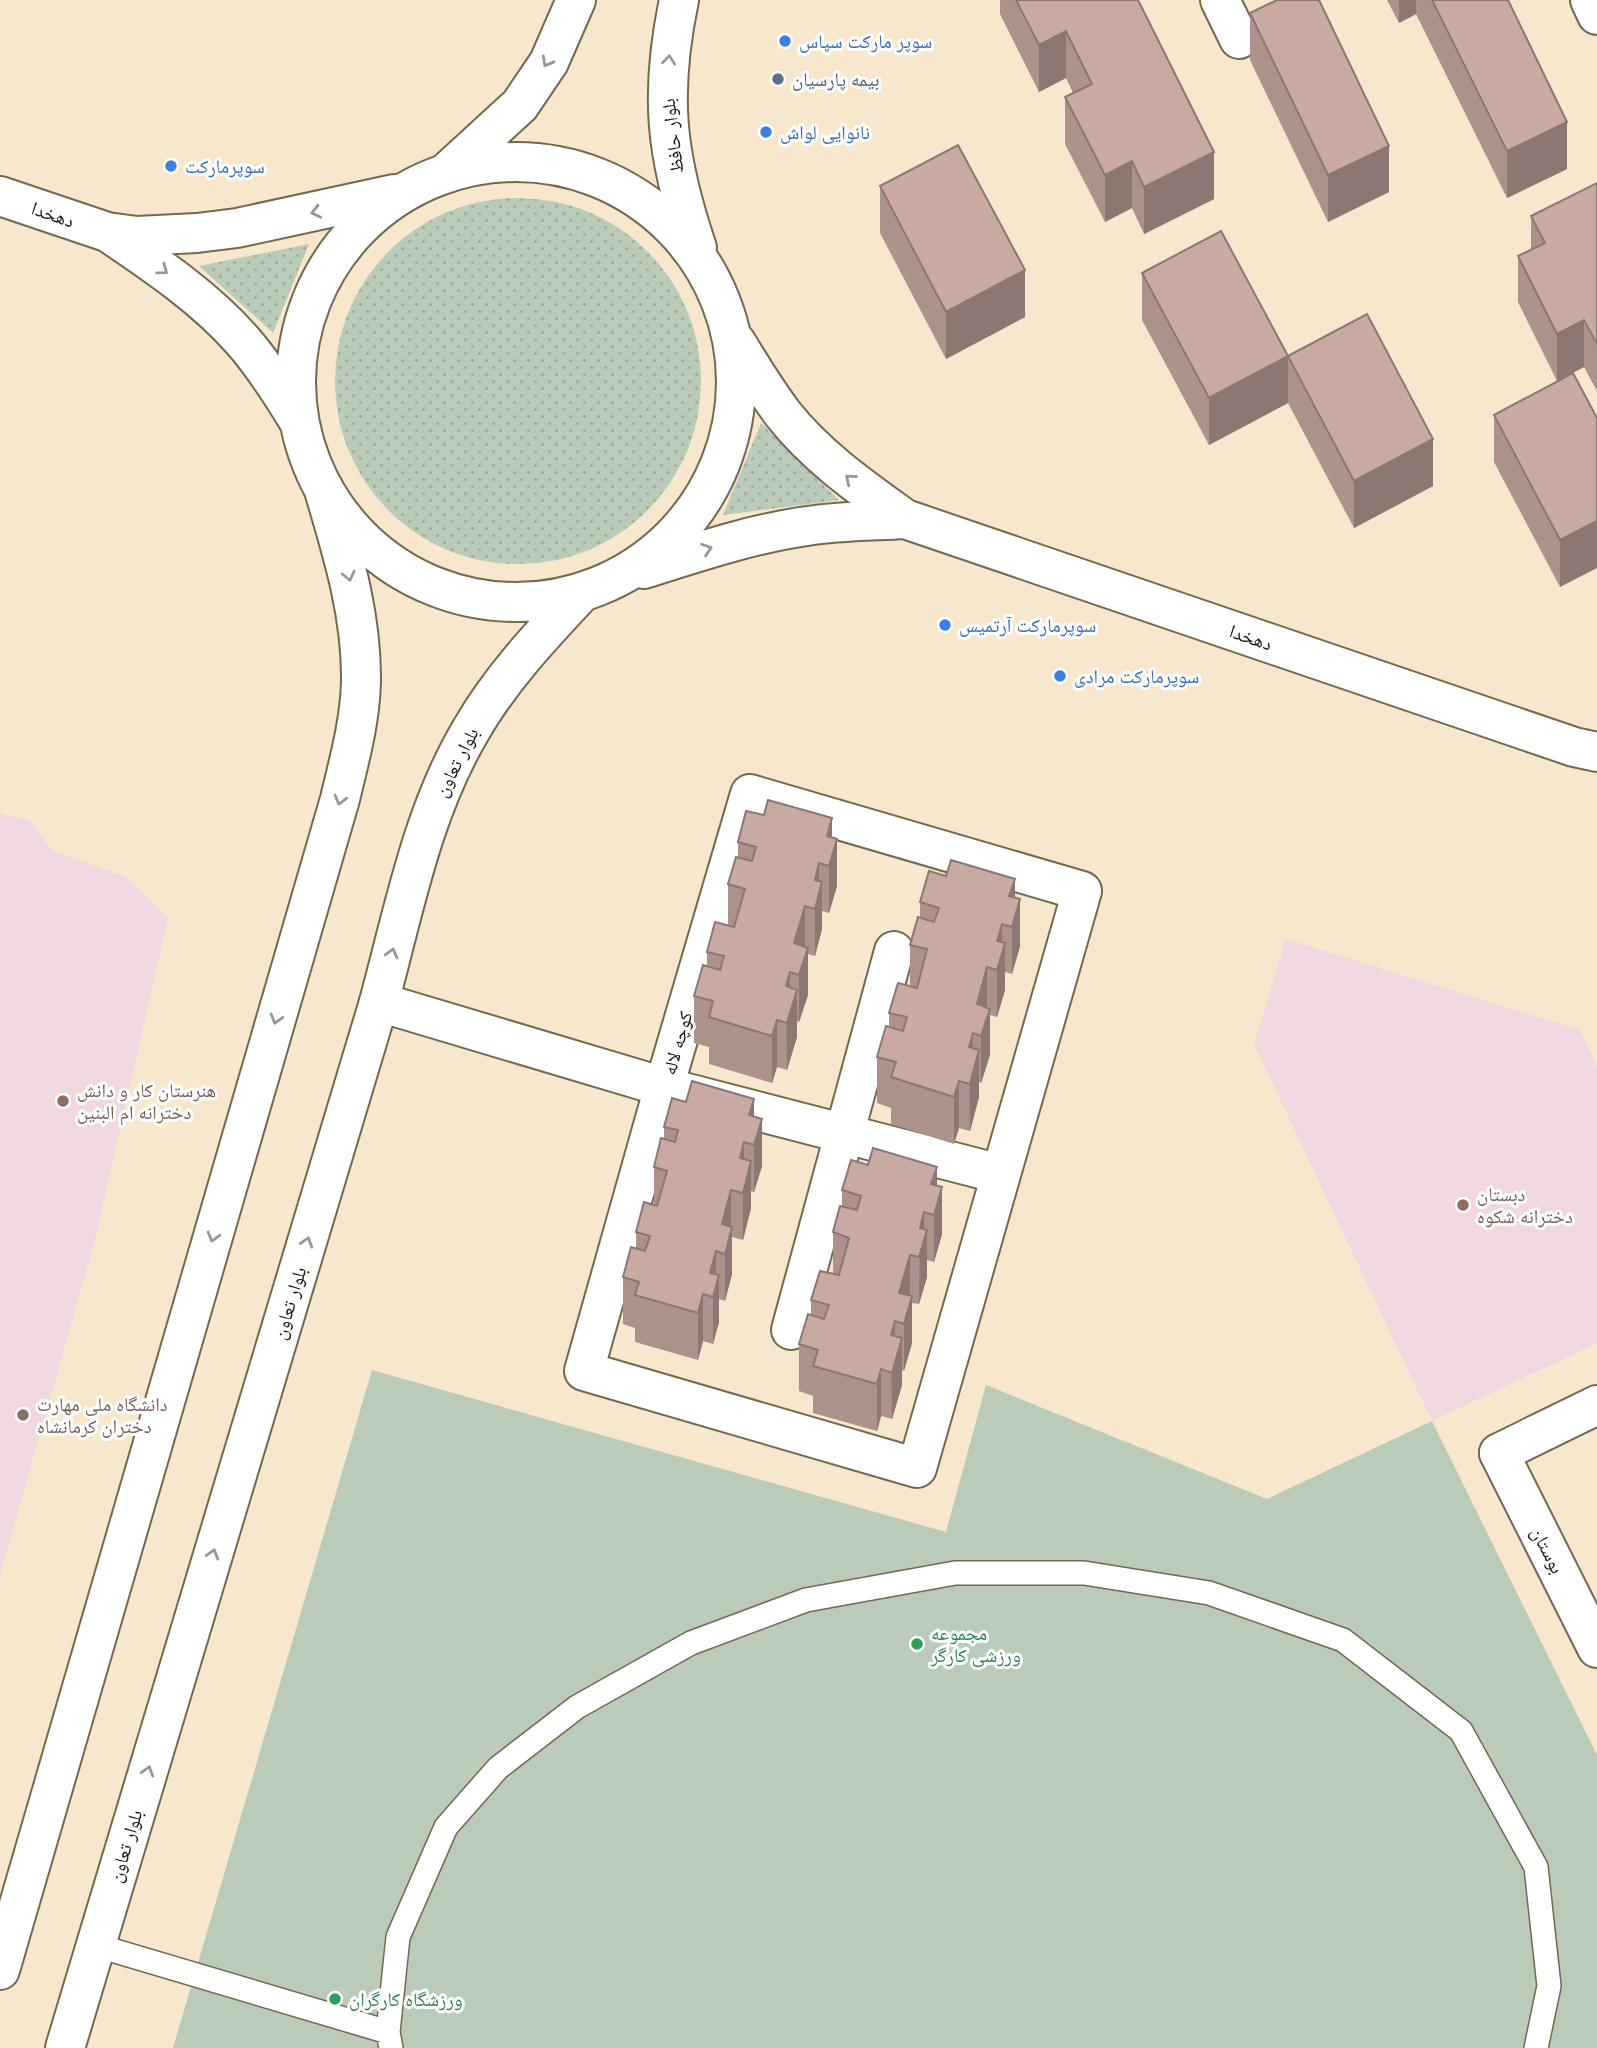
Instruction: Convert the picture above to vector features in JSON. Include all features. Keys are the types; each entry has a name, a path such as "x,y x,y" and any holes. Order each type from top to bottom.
{"street":[{"path":"446,173 520,105 549,62 576,0"},
{"name":"بلوار حافظ","path":"680,0 671,38 667,115 672,158 682,204 705,270"},
{"path":"1220,0 1239,38"},
{"path":"1590,0 1597,15"},
{"path":"619,578 658,550 686,523 703,499 726,447 733,418 735,360 730,331 705,270 688,245 644,204 619,188 564,167 534,162 495,163 446,173 407,191 381,207 338,251 322,277 304,324 297,364 296,394 301,425 309,456 323,487 336,509 369,546 388,562 433,586 481,600 506,602 556,599 581,593 714,546 766,533 847,522 905,519"},
{"path":"107,232 157,235 237,228 407,191"},
{"name":"دهخدا","path":"0,196 107,232"},
{"path":"107,232 176,279 233,331 260,362 301,425"},
{"path":"730,331 760,383 785,416 821,454 858,486 905,519"},
{"path":"0,1970 337,812 353,745 361,683 358,625 349,573 323,487"},
{"name":"دهخدا","path":"905,519 1574,747 1597,752"},
{"name":"بلوار تعاون","path":"65,2048 379,1002 426,832 453,763 471,728 505,680 581,593"},
{"name":"کوچه لاله","path":"379,1002 664,1087 750,794 1082,891 1000,1174"},
{"path":"791,1330 894,951"},
{"path":"664,1087 844,1133 1000,1174 917,1468 584,1371 664,1087"},
{"name":"بوستان","path":"1597,1405 1499,1453 1597,1648"},
{"path":"81,2048 82,1989"}],"lane":[{"path":"95,1945 389,2040 398,1937 446,1827 498,1768 577,1707 691,1643 806,1601 955,1573 1084,1573 1209,1593 1343,1640 1461,1731 1536,1867 1549,1986 1536,2048"}],"shaded area":[{"name":"هنرستان کار و دانش دخترانه ام البنین","path":"0,814 29,820 53,851 126,877 168,918 95,1240 0,1575"},
{"name":"دبستان دخترانه شکوه","path":"1286,939 1580,1030 1597,1067 1597,1343 1432,1421 1254,1044"}],"green space":[{"path":"518,198 554,202 588,212 620,229 647,252 670,279 687,311 697,345 701,381 697,417 687,451 670,483 647,510 620,533 588,550 554,560 518,564 482,560 448,550 416,533 389,510 366,483 349,451 339,417 335,381 339,345 349,311 366,279 389,252 416,229 448,212 482,202"},
{"path":"309,244 273,333 199,266"},
{"path":"761,423 839,500 723,515"},
{"name":"مجموعه ورزشی کارگر","path":"372,1370 946,1532 986,1385 1267,1499 1432,1421 1597,1755 1597,2048 173,2048"}],"building":[{"path":"1016,0 1138,0 1214,152 1144,187 1132,161 1105,175 1065,97 1092,84 1066,31 1039,45"},
{"path":"1277,0 1319,0 1389,146 1328,175 1250,13"},
{"path":"1432,0 1508,0 1567,122 1507,151"},
{"path":"958,145 1025,270 946,312 880,186"},
{"path":"1597,183 1597,344 1584,320 1557,334 1518,256 1545,243 1531,216"},
{"path":"1221,231 1288,356 1209,398 1142,273"},
{"path":"1367,314 1433,439 1354,481 1288,356"},
{"path":"1573,373 1597,418 1597,521 1560,540 1494,415"},
{"path":"768,800 832,818 827,836 837,839 829,866 819,863 815,880 822,882 815,909 805,906 794,943 808,948 799,975 790,972 786,986 797,990 787,1023 777,1020 772,1036 709,1017 713,1001 694,996 703,965 720,970 724,956 707,952 715,922 734,927 745,889 728,884 736,857 752,861 756,847 738,842 746,811 764,815"},
{"path":"951,860 1015,879 1009,896 1020,899 1012,927 1002,924 997,941 1005,943 997,970 987,967 977,1004 990,1009 981,1036 973,1033 969,1047 979,1050 970,1084 959,1081 954,1097 891,1077 896,1062 877,1057 886,1026 903,1031 907,1017 889,1013 898,983 917,988 927,949 910,945 918,917 934,922 939,908 920,902 929,871 946,876"},
{"path":"692,1081 754,1099 749,1115 762,1119 754,1145 744,1142 740,1158 751,1161 743,1193 731,1190 722,1224 732,1227 725,1254 716,1251 710,1273 719,1275 713,1297 703,1294 698,1313 635,1295 639,1282 623,1277 631,1247 645,1251 650,1236 636,1232 644,1202 657,1206 667,1171 654,1167 661,1138 675,1142 678,1130 664,1127 672,1098 686,1102"},
{"path":"873,1148 937,1167 931,1184 942,1187 934,1215 924,1212 920,1228 927,1230 919,1257 910,1255 899,1293 912,1296 904,1324 895,1321 891,1335 902,1338 892,1373 881,1369 877,1384 813,1366 818,1350 799,1344 808,1314 824,1319 829,1305 811,1300 820,1271 839,1275 849,1238 833,1232 840,1206 857,1210 861,1196 842,1190 851,1160 868,1165"}],"place":[{"name":"سوپر مارکت سپاس","path":"785,41"},
{"name":"بیمه پارسیان","path":"778,79"},
{"name":"نانوایی لواش","path":"766,132"},
{"name":"سوپرمارکت","path":"171,166"},
{"name":"سوپرمارکت آرتمیس","path":"945,625"},
{"name":"سوپرمارکت مرادی","path":"1060,676"},
{"name":"هنرستان کار و دانش دخترانه ام البنین","path":"63,1101"},
{"name":"دبستان دخترانه شکوه","path":"1463,1205"},
{"name":"دانشگاه ملی مهارت دختران کرمانشاه","path":"23,1415"},
{"name":"مجموعه ورزشی کارگر","path":"917,1644"},
{"name":"ورزشگاه کارگران","path":"335,1999"}]}
